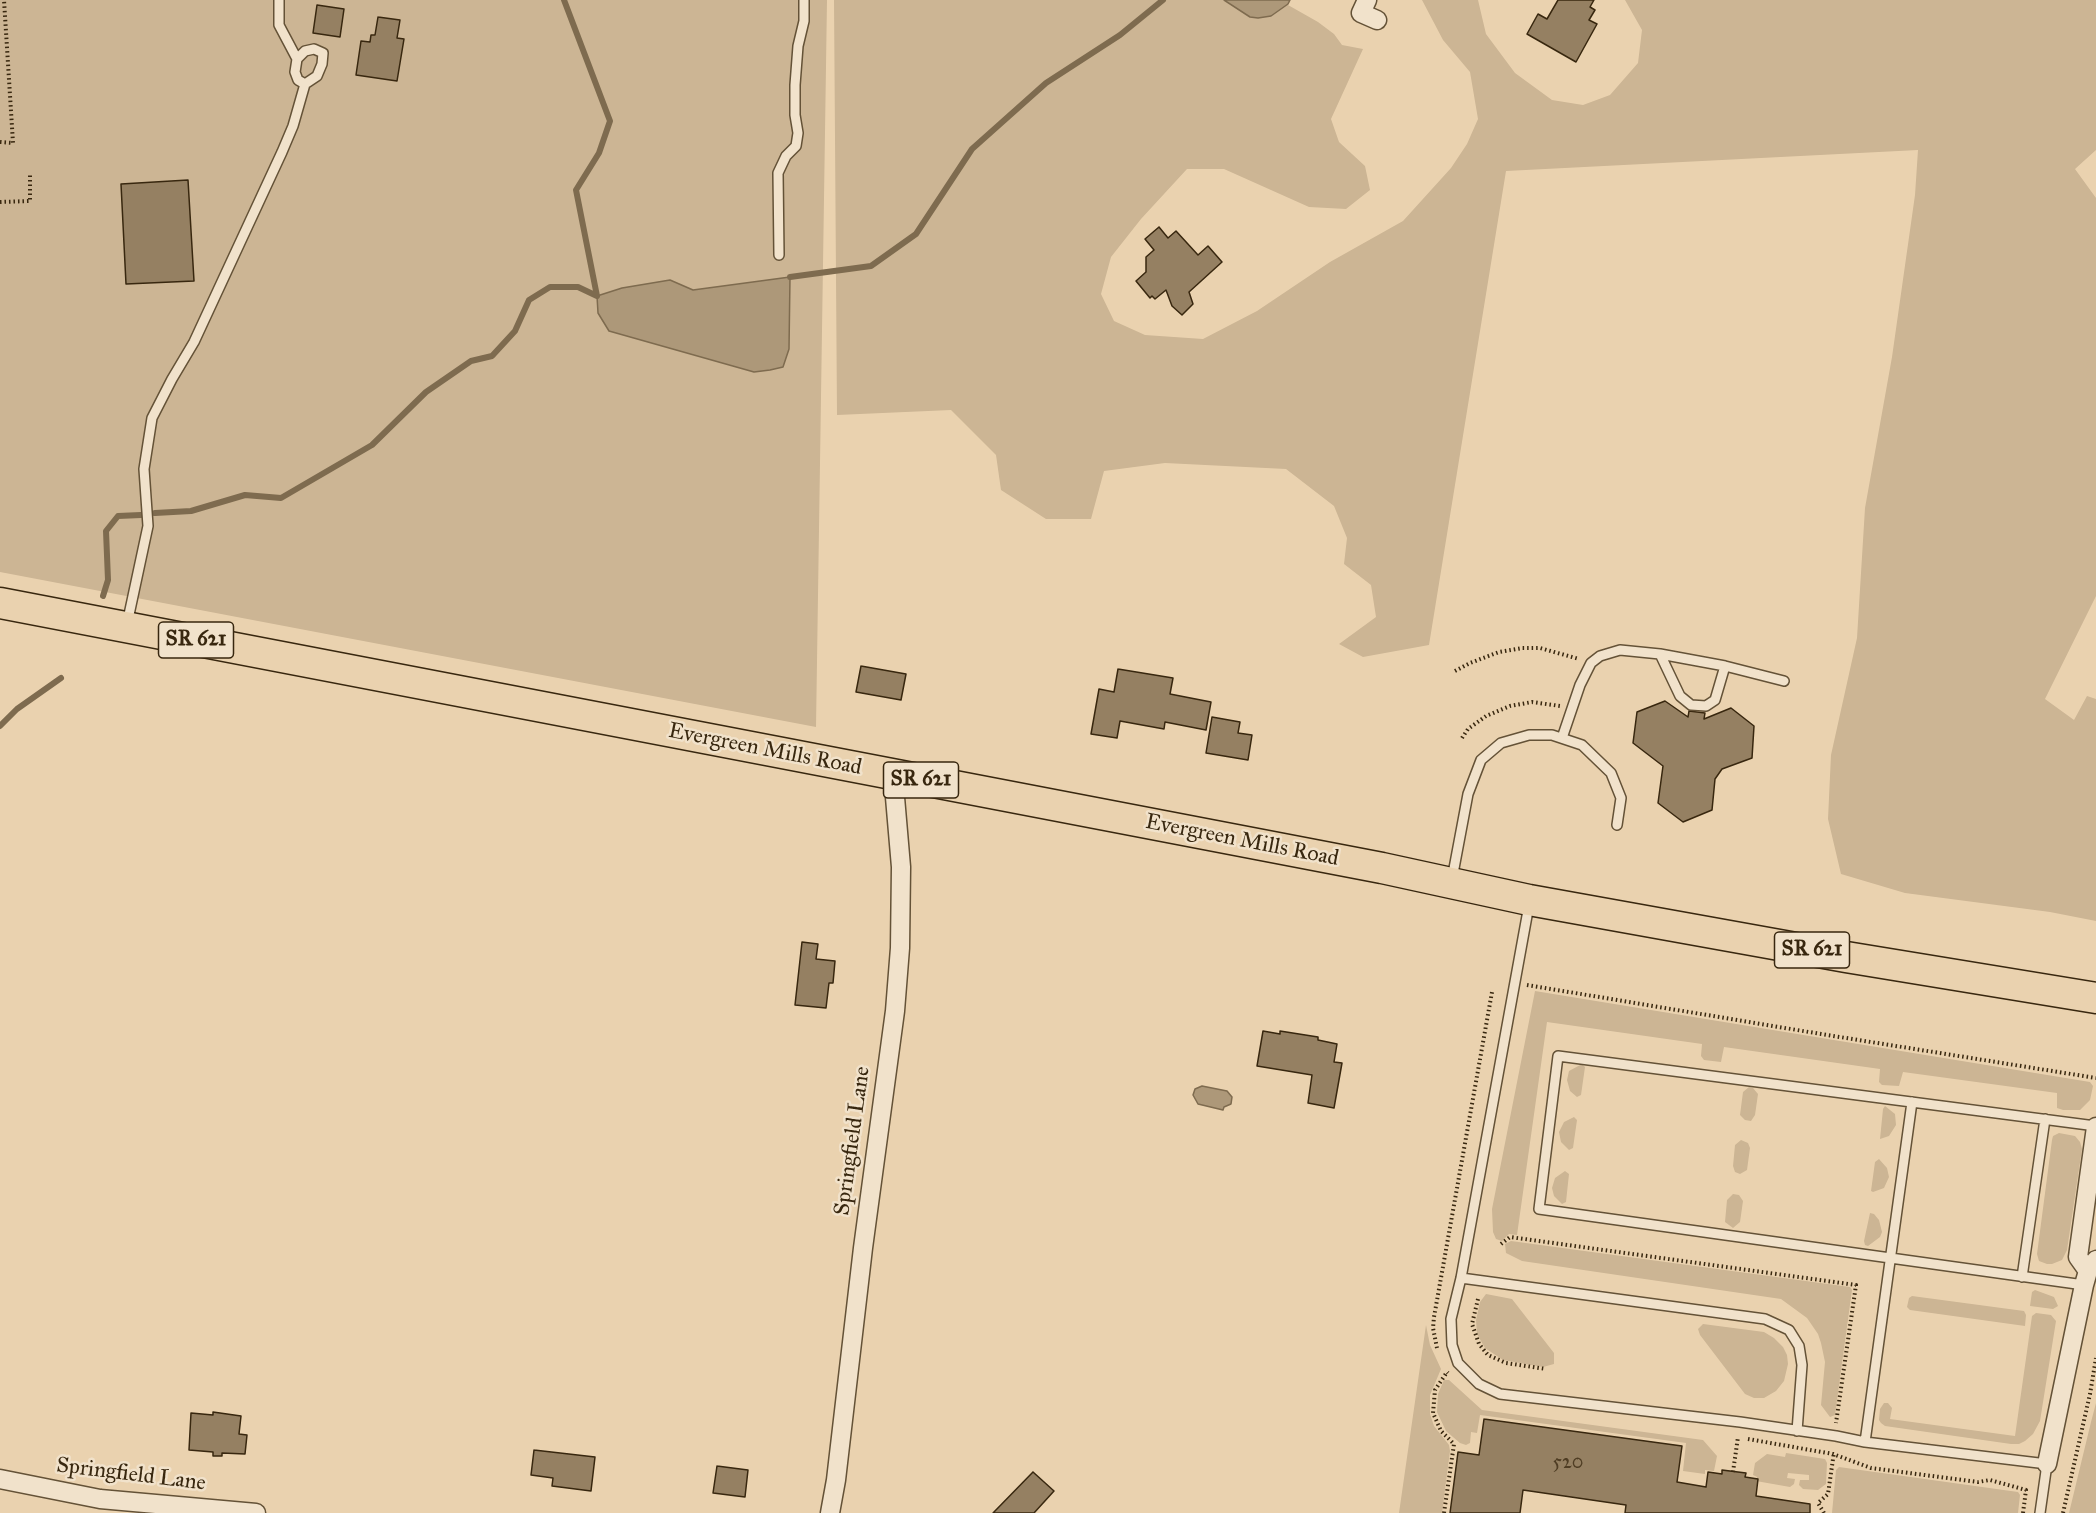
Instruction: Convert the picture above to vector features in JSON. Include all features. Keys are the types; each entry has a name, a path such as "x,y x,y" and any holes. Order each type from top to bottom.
{"main road":[{"name":"Evergreen Mills Road","path":"0,603 1451,882 1529,900"},
{"name":"SR 621","path":"1529,900 1846,957 2096,998"}],"street":[{"path":"1367,0 1361,13 1377,20"},
{"name":"Springfield Lane","path":"830,1513 895,1011 900,948 901,867 893,774"},
{"path":"2047,1464 2089,1272 2078,1257 2096,1127"},
{"name":"Springfield Lane","path":"0,1479 100,1499 256,1513"}],"lane":[{"path":"279,0 279,25 297,59 298,80 305,84"},
{"path":"779,255 778,172 786,156 796,146 798,134 795,115 795,85 798,46 804,21 804,0"},
{"path":"127,627 148,526 144,469 152,418 194,342 282,152 293,126 305,84 317,76 322,64 323,53 314,49 305,51 297,59"},
{"path":"1562,738 1580,685 1591,663 1600,656 1620,650 1660,654 1725,666 1784,681"},
{"path":"1660,654 1680,696 1691,705 1706,706 1715,700 1725,666"},
{"path":"1451,882 1468,794 1481,760 1501,743 1528,735 1552,735 1582,745 1611,773 1621,798 1617,825"},
{"path":"1529,900 1461,1278 1451,1319 1452,1345 1462,1368 1479,1384 1500,1394 2047,1464 2040,1513"},
{"path":"2089,1272 2022,1277 1539,1209 1558,1056 2096,1127"},
{"path":"1866,1442 1912,1102"},
{"path":"2022,1277 2045,1119"},
{"path":"1461,1278 1765,1319 1789,1330 1799,1346 1802,1365 1797,1431"}],"path":[{"path":"0,142 13,143 4,0"},
{"path":"0,202 30,201 30,175"},
{"path":"1455,671 1499,652 1522,648 1540,648 1591,663"},
{"path":"1462,738 1468,729 1486,716 1510,706 1532,702 1572,709"},
{"path":"1515,982 2096,1078"},
{"path":"1440,1357 1435,1341 1434,1317 1492,992"},
{"path":"1501,1244 1510,1237 1856,1285 1836,1423"},
{"path":"1478,1299 1472,1324 1479,1344 1488,1355 1506,1363 1546,1369"},
{"path":"2063,1513 2096,1358"},
{"path":"1443,1365 1454,1378"},
{"path":"1444,1513 1454,1444 1441,1431 1433,1413 1435,1390 1447,1372"},
{"path":"1734,1472 1738,1437 1833,1454 1871,1468 1978,1482 1990,1480 2026,1490 2023,1513"},
{"path":"1824,1513 1818,1503 1828,1494 1835,1446"}],"shaded area":[{"path":"0,0 827,0 816,727 0,572"},
{"path":"834,0 1290,0 1288,5 1318,22 1334,34 1342,45 1363,49 1331,119 1339,142 1365,166 1370,190 1346,209 1309,207 1224,169 1187,169 1141,219 1111,257 1101,294 1114,321 1145,335 1203,339 1257,311 1330,262 1403,221 1451,168 1467,144 1478,119 1470,72 1443,40 1422,0 1478,0 1486,34 1515,73 1552,100 1583,105 1610,95 1638,63 1642,30 1625,0 2096,0 2096,150 2075,169 2096,198 2096,596 2045,699 2074,720 2087,696 2096,699 2096,921 2050,912 1905,893 1841,874 1828,819 1831,755 1857,638 1865,508 1892,357 1915,195 1918,150 1506,171 1429,645 1363,657 1339,644 1376,617 1371,585 1344,564 1347,538 1334,506 1286,469 1165,463 1104,471 1091,519 1046,519 1001,490 996,455 951,410 837,415"},
{"path":"1224,0 1290,0 1271,16 1258,18 1250,17"},
{"path":"790,277 789,349 783,367 770,370 754,372 609,331 598,313 597,296 622,288 670,280 693,290"},
{"path":"1535,991 2090,1082 2093,1086 2090,1100 2080,1110 2063,1110 2057,1108 2057,1093 1903,1072 1899,1086 1882,1085 1879,1082 1880,1069 1724,1047 1721,1062 1704,1060 1701,1056 1702,1044 1547,1022 1517,1235 1509,1234 1502,1241 1496,1239 1493,1232 1492,1209"},
{"path":"1582,1064 1585,1067 1581,1095 1577,1097 1570,1091 1567,1080 1569,1071"},
{"path":"1202,1086 1227,1091 1232,1097 1231,1104 1223,1110 1198,1104 1193,1095 1195,1089"},
{"path":"1749,1087 1758,1094 1755,1115 1751,1121 1745,1120 1740,1115 1743,1092"},
{"path":"1885,1106 1895,1114 1896,1125 1889,1136 1880,1139 1883,1109"},
{"path":"1574,1117 1577,1120 1573,1148 1569,1150 1561,1142 1559,1132 1564,1122"},
{"path":"2059,1133 2075,1136 2082,1149 2067,1250 2062,1260 2047,1264 2039,1261 2037,1254 2052,1140 2053,1136"},
{"path":"1741,1140 1748,1143 1750,1148 1747,1170 1740,1174 1735,1172 1733,1166 1735,1145"},
{"path":"1879,1159 1887,1168 1889,1177 1884,1188 1873,1192 1871,1191 1875,1162"},
{"path":"1565,1171 1569,1174 1566,1202 1562,1204 1554,1196 1552,1188 1555,1178"},
{"path":"1733,1194 1739,1195 1743,1201 1740,1222 1733,1228 1725,1222 1727,1200"},
{"path":"1870,1213 1879,1220 1882,1232 1880,1237 1868,1246 1864,1241"},
{"path":"1511,1241 1850,1287 1852,1290 1835,1415 1830,1417 1821,1405 1825,1362 1818,1334 1807,1318 1781,1299 1522,1261 1506,1253 1505,1244"},
{"path":"2035,1290 2054,1297 2058,1306 2053,1309 2030,1306 2032,1292"},
{"path":"1486,1294 1512,1299 1554,1353 1554,1364 1543,1367 1503,1360 1485,1348 1477,1334 1476,1320 1480,1302"},
{"path":"1912,1296 2024,1311 2025,1326 1910,1310 1907,1307 1909,1298"},
{"path":"2036,1313 2051,1315 2056,1321 2040,1421 2033,1434 2025,1441 2011,1444 1885,1426 1881,1423 1880,1409 1884,1403 1888,1403 1892,1408 1890,1419 2015,1436 2032,1316"},
{"path":"1703,1324 1764,1332 1774,1338 1783,1347 1788,1364 1784,1381 1776,1391 1764,1398 1754,1398 1745,1394 1700,1335 1698,1329"},
{"path":"1426,1325 1430,1345 1441,1369 1430,1395 1430,1414 1434,1426 1449,1445 1450,1451 1442,1513 1399,1513"},
{"path":"1444,1380 1449,1380 1482,1410 1703,1440 1717,1456 1714,1471 1705,1470 1705,1474 1683,1471 1686,1443 1480,1415 1477,1433 1471,1432 1470,1443 1466,1445 1460,1443 1446,1431 1437,1412 1438,1394"},
{"path":"2096,1403 2096,1513 2069,1513 2091,1422"},
{"path":"1786,1453 1825,1459 1827,1463 1826,1484 1818,1490 1803,1489 1799,1485 1800,1480 1809,1480 1809,1475 1788,1473 1787,1478 1795,1479 1794,1484 1790,1487 1756,1481 1757,1477 1753,1475 1755,1463 1767,1454 1785,1457"},
{"path":"1839,1467 2018,1492 2020,1495 2018,1513 1832,1513 1836,1470"}],"building":[{"path":"1558,0 1594,0 1590,7 1595,10 1589,20 1597,24 1576,62 1527,34 1538,14 1547,19"},
{"path":"317,5 344,9 340,37 313,33"},
{"path":"378,17 400,20 397,38 404,39 397,81 356,75 361,41 370,42 371,35 375,35"},
{"path":"188,180 194,281 126,284 121,184"},
{"path":"1159,227 1168,238 1176,231 1198,255 1208,246 1222,262 1189,292 1193,304 1182,315 1172,306 1166,290 1155,299 1152,296 1150,298 1136,281 1146,272 1146,257 1154,250 1145,239"},
{"path":"861,666 906,674 901,700 856,692"},
{"path":"1118,669 1173,678 1170,694 1211,702 1206,730 1165,722 1164,729 1120,721 1117,738 1091,734 1099,689 1114,692"},
{"path":"1665,701 1688,717 1689,711 1705,713 1704,719 1731,708 1754,726 1752,758 1722,769 1715,779 1712,810 1683,822 1658,803 1663,766 1633,743 1637,712"},
{"path":"1212,717 1240,722 1238,733 1252,735 1248,760 1206,753"},
{"path":"802,942 818,944 816,959 835,961 833,983 829,983 826,1008 795,1005"},
{"path":"1263,1031 1280,1034 1280,1031 1318,1037 1318,1040 1337,1044 1334,1062 1342,1063 1334,1108 1308,1103 1312,1075 1257,1066"},
{"path":"213,1412 241,1416 239,1434 247,1435 245,1454 222,1453 222,1456 213,1456 213,1452 189,1450 191,1413 213,1415"},
{"path":"1484,1419 1682,1446 1677,1482 1706,1487 1708,1472 1722,1474 1722,1470 1746,1473 1745,1477 1758,1479 1756,1496 1810,1504 1810,1513 1625,1513 1626,1505 1523,1490 1520,1513 1450,1513 1458,1452 1479,1455"},
{"path":"534,1450 595,1457 591,1491 552,1486 553,1478 531,1475"},
{"path":"717,1466 748,1470 745,1497 713,1493"},
{"path":"1033,1472 1054,1491 1034,1513 993,1513"}],"waterway":[{"path":"564,0 610,121 599,153 576,190 597,296"},
{"path":"790,277 871,266 916,234 972,149 1046,83 1120,35 1163,0"},
{"path":"155,513 191,511 245,495 281,498 372,445 426,392 471,361 492,356 515,331 529,300 550,287 578,287 597,296"},
{"path":"103,596 108,580 106,531 118,516 141,515"},
{"path":"0,726 17,709 61,678"}]}
